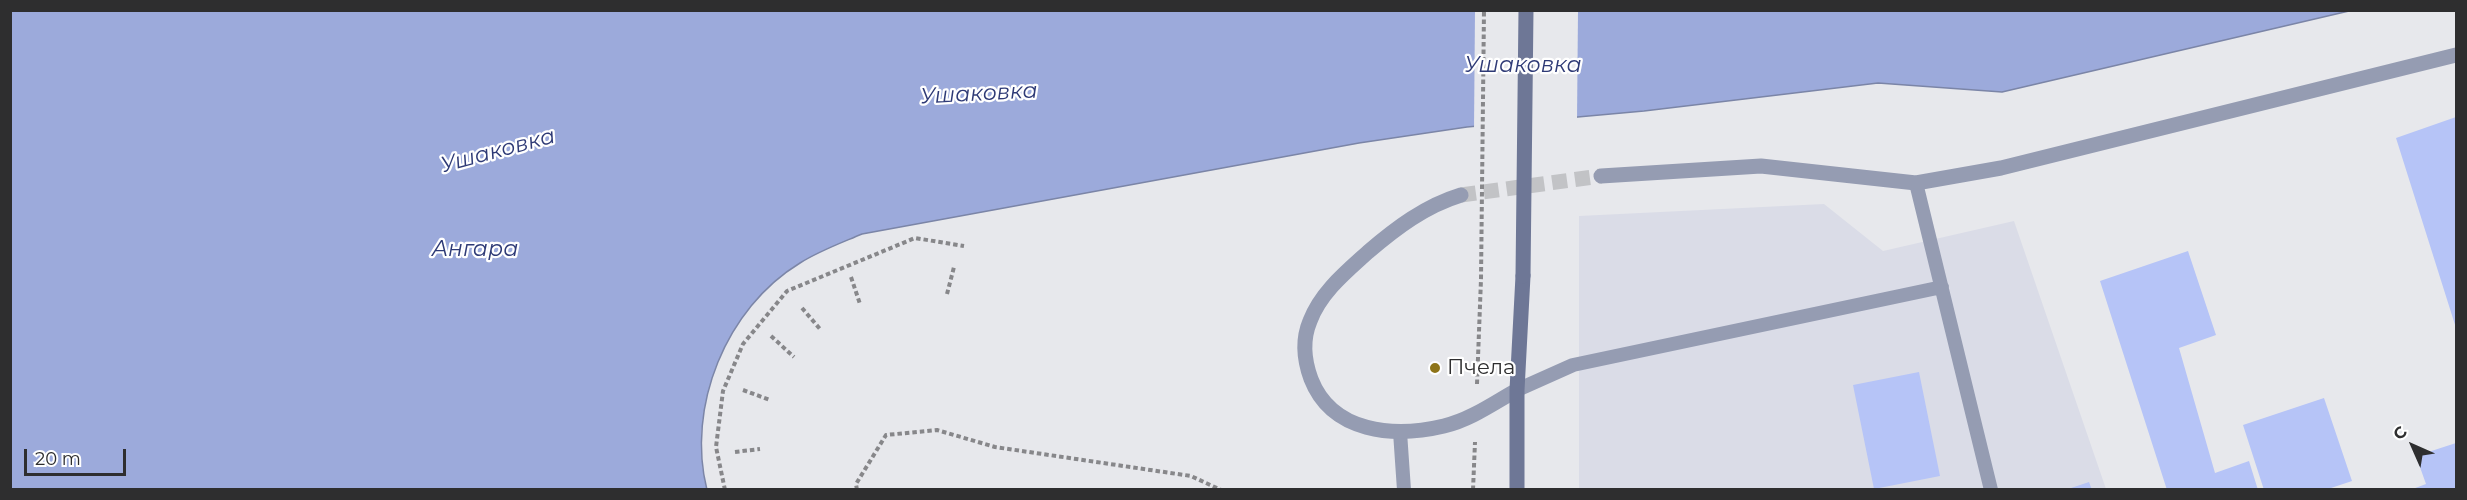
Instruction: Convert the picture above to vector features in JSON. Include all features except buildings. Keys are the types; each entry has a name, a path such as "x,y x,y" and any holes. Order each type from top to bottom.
{"main road":[{"path":"1517,489 1517,390 1523,276 1526,10"}],"street":[{"path":"1601,176 1761,166 1916,183 2001,168 2457,55"},
{"path":"1461,195 1425,210 1385,236 1335,282 1321,300 1310,321 1304,344 1306,366 1315,390 1329,407 1347,421 1364,428 1400,432 1444,426 1476,414 1517,390"}],"lane":[{"path":"1916,183 1991,489"},
{"path":"1517,390 1573,365 1942,287"},
{"path":"1400,432 1404,489"}],"path":[{"path":"1481,279 1485,10"},
{"path":"725,489 716,447 723,391 743,344 787,291 915,238 964,246"},
{"path":"947,294 954,267"},
{"path":"851,277 860,304"},
{"path":"802,309 820,329"},
{"path":"771,336 794,357"},
{"path":"743,390 770,400"},
{"path":"857,489 856,484 886,435 937,430 995,447 1191,476 1221,489"},
{"path":"735,452 760,449"}],"shaded area":[{"path":"1824,204 1883,251 2014,221 2106,489 1579,490 1579,216"}],"water":[{"name":"Ангара","path":"10,11 2349,11 2002,92 1878,83 1644,111 1467,127 1359,143 862,234 807,259 774,282 751,306 733,333 718,362 708,394 702,426 702,458 707,490 11,489"}],"pier":[{"path":"1475,11 1578,11 1577,120 1474,130"}],"tunnel":[{"path":"1461,195 1601,176"}],"place":[{"name":"Пчела","path":"1435,368"}],"water label":[{"name":"Ушаковка","path":"1523,66"},
{"name":"Ушаковка","path":"979,94"},
{"name":"Ушаковка","path":"498,151"}]}
